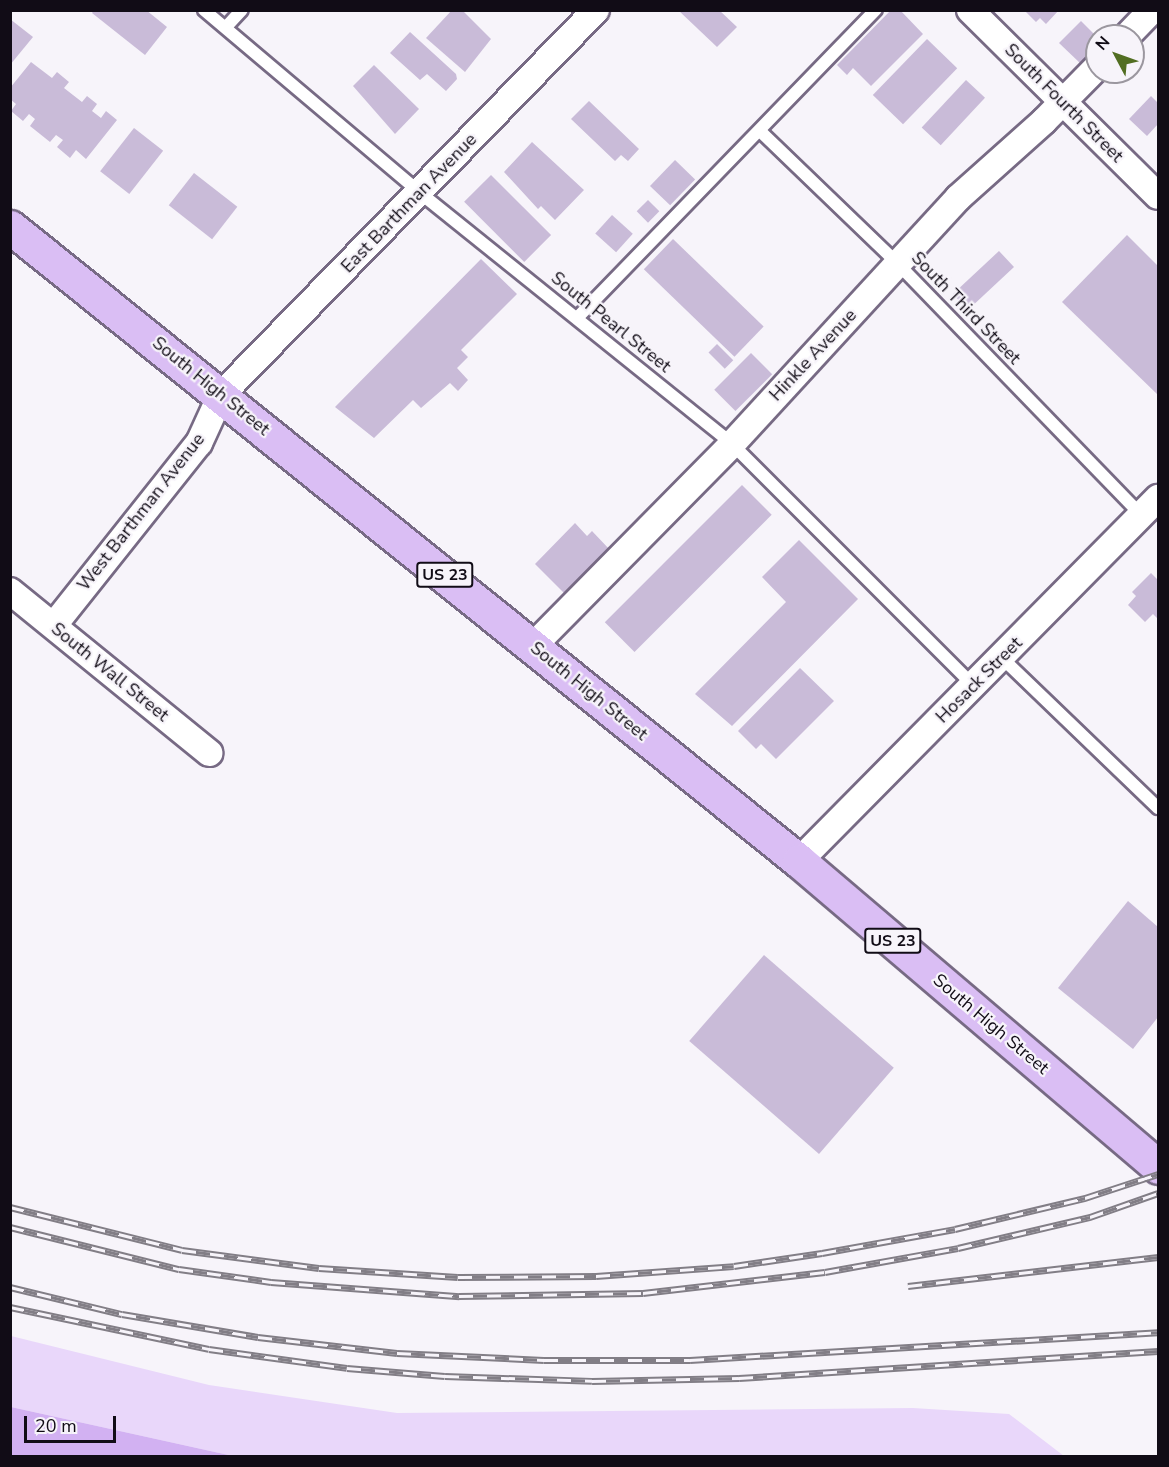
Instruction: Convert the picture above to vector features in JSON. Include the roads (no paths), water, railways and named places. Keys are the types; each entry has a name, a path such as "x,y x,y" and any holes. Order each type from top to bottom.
{"main road":[{"name":"South High Street","path":"10,227 799,861 1158,1167"}],"street":[{"name":"East Barthman Avenue","path":"221,395 596,10"},
{"name":"South Fourth Street","path":"970,10 1158,196"},
{"path":"1139,24 1152,10"},
{"name":"Hinkle Avenue","path":"533,646 732,444 958,198 1085,79"},
{"name":"West Barthman Avenue","path":"54,625 199,442 221,395"},
{"name":"Hosack Street","path":"799,861 1150,506"},
{"name":"South Wall Street","path":"10,591 209,753"}],"lane":[{"name":"South Pearl Street","path":"204,10 419,192 578,317 732,444 973,686"},
{"path":"226,27 242,10"},
{"path":"578,317 876,10"},
{"name":"South Third Street","path":"760,130 1150,506"},
{"path":"1001,657 1156,801"}],"railway":[{"path":"10,1207 182,1250 319,1268 458,1277 596,1276 734,1266 955,1229 1085,1198 1158,1174"},
{"path":"10,1227 179,1269 271,1282 459,1296 643,1293 825,1272 958,1248 1090,1217 1158,1193"},
{"path":"908,1286 1158,1257"},
{"path":"10,1287 122,1314 258,1337 397,1353 544,1360 690,1360 1158,1332"},
{"path":"10,1307 209,1349 347,1368 445,1376 592,1381 739,1378 1158,1351"}]}
